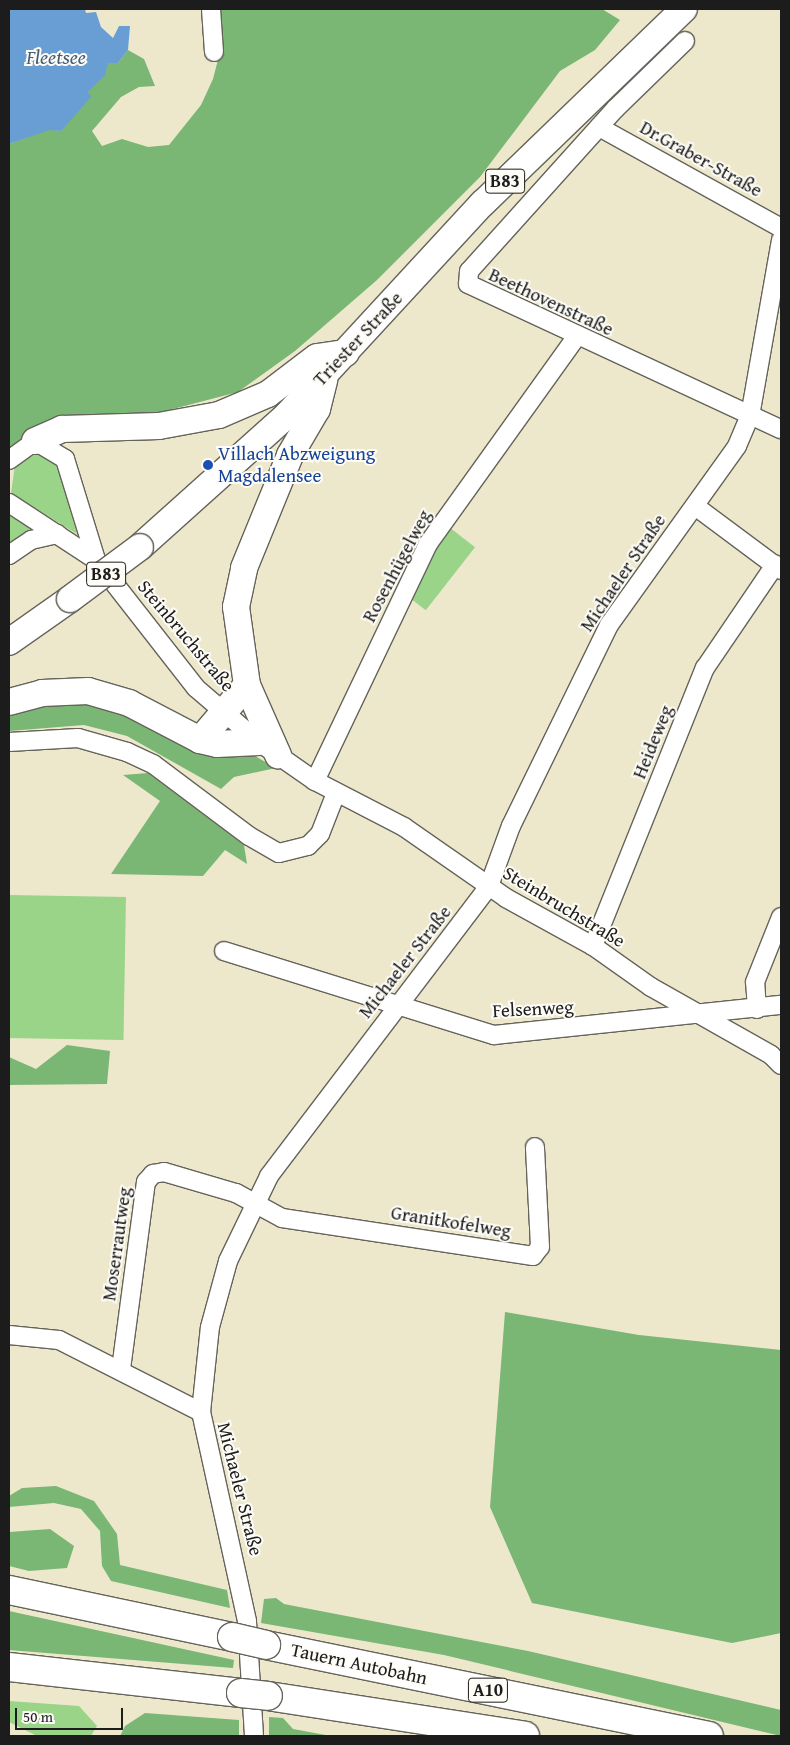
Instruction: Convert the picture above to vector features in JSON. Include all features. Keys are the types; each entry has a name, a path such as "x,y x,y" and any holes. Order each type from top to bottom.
{"highway":[{"name":"Tauern Autobahn","path":"9,1590 709,1736"},
{"name":"A10","path":"9,1667 268,1696 525,1736"}],"main road":[{"name":"Triester Straße","path":"9,642 140,547 238,463 346,354 483,203 684,9"},
{"path":"35,441 62,429 159,426 219,414 268,394 317,357 346,354"},
{"path":"9,702 65,690 107,694 200,740 217,744 269,749 247,685 236,607 244,568 290,455 317,408 324,376"},
{"path":"200,740 221,711 247,685"}],"street":[{"path":"211,9 214,52"},
{"name":"Beethovenstraße","path":"685,41 599,127 467,278 474,290 781,429"},
{"name":"Dr.Graber-Straße","path":"599,127 781,228"},
{"name":"Michaeler Straße","path":"254,1736 245,1612 201,1412 210,1328 228,1261 254,1203 288,1149 489,886 511,826 609,625 727,463 750,416 781,240"},
{"name":"Rosenhügelweg","path":"315,782 428,544 576,337"},
{"path":"9,460 35,441 60,454 70,466 96,560"},
{"name":"Steinbruchstraße","path":"9,503 96,560 170,657 221,711 269,749 315,782 404,828 489,886 593,946 651,987 706,1016 772,1055 781,1066"},
{"path":"695,506 778,567"},
{"path":"9,555 31,540 57,534"},
{"name":"Heideweg","path":"593,946 705,668 778,567"},
{"path":"9,742 78,738 127,752 153,764 249,836 279,852 308,846 320,834 336,793"},
{"path":"757,1009 756,982 781,917"},
{"name":"Felsenweg","path":"224,951 494,1035 706,1016"},
{"path":"706,1016 781,1005"},
{"name":"Granitkofelweg","path":"254,1203 282,1218 533,1256 540,1247 535,1147"},
{"name":"Moserrautweg","path":"121,1369 150,1178 164,1172 236,1193 254,1203"},
{"path":"9,1335 59,1340 121,1369 201,1412"}],"green space":[{"path":"217,9 602,9 620,20 595,50 560,71 480,177 377,280 295,351 238,392 9,452 9,144 49,129 61,131 108,63 118,63 128,50 144,59 155,86 139,87 121,97 92,131 102,146 122,139 148,147 169,145 201,105 213,79 221,48"},
{"path":"38,453 57,460 77,534 11,493 15,465"},
{"path":"9,512 32,530 9,546"},
{"path":"449,527 475,547 426,610 400,590"},
{"path":"60,702 99,703 253,755 276,768 234,777 221,789 127,736 84,725 9,731 9,716"},
{"path":"148,773 244,845 247,864 225,850 203,876 111,874 160,801 123,775"},
{"path":"9,895 126,897 123,1040 9,1038"},
{"path":"67,1045 110,1051 107,1084 9,1085 9,1057 36,1069"},
{"path":"505,1312 639,1335 781,1350 781,1633 732,1643 532,1603 490,1507"},
{"path":"56,1486 94,1501 117,1534 120,1565 227,1590 230,1608 111,1581 102,1566 100,1531 81,1509 54,1503 9,1507 9,1496 22,1488"},
{"path":"50,1529 74,1546 67,1568 29,1571 9,1566 9,1532"},
{"path":"276,1598 284,1604 528,1651 781,1710 781,1736 444,1655 261,1623 264,1599"},
{"path":"9,1611 234,1660 233,1668 9,1650"},
{"path":"9,1701 79,1706 97,1726 91,1736 37,1736 9,1722"},
{"path":"145,1713 239,1720 239,1736 120,1736 125,1726"},
{"path":"269,1717 283,1718 293,1729 331,1736 269,1736"}],"water":[{"name":"Fleetsee","path":"9,9 85,9 86,13 96,12 101,27 113,38 119,26 130,26 128,50 118,63 108,63 105,75 88,92 91,97 61,131 49,130 9,144"}],"place":[{"name":"Villach Abzweigung Magdalensee","path":"208,465"}]}
